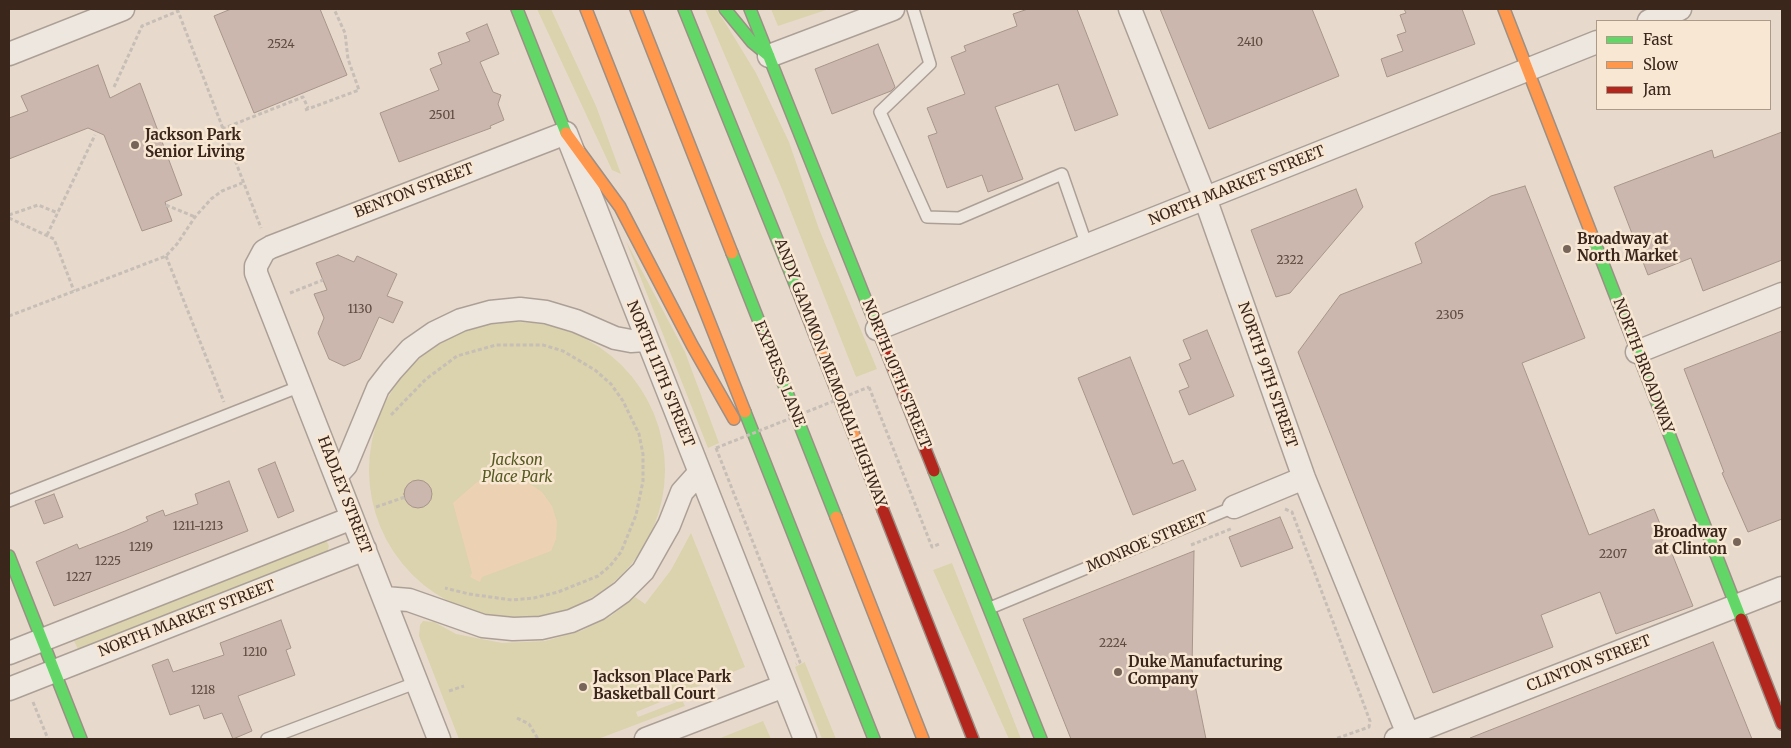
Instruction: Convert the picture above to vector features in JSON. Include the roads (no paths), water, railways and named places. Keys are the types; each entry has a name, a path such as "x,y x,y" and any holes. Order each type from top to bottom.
{"main road":[{"name":"NORTH 11TH STREET","path":"517,9 566,133"},
{"path":"586,9 874,739"},
{"name":"EXPRESS LANE","path":"636,9 923,739"},
{"name":"ANDY GAMMON MEMORIAL HIGHWAY","path":"684,9 768,216 973,739"},
{"path":"725,9 752,42 769,56"},
{"name":"NORTH 10TH STREET","path":"750,9 1041,739"},
{"name":"NORTH BROADWAY","path":"1504,9 1738,606 1782,724"},
{"path":"566,133 620,206 713,384 738,425 767,465"},
{"path":"9,556 81,739"}],"street":[{"path":"9,54 122,9"},
{"path":"769,56 894,9"},
{"name":"NORTH 9TH STREET","path":"1130,9 1205,198 1304,478 1405,738"},
{"path":"1652,20 1680,9"},
{"name":"NORTH MARKET STREET","path":"877,329 1596,42"},
{"name":"BENTON STREET","path":"264,251 331,222 566,133"},
{"name":"NORTH 11TH STREET","path":"566,133 646,340 805,739"},
{"name":"HADLEY STREET","path":"264,251 256,266 256,273 439,739"},
{"path":"1638,352 1782,294"},
{"path":"336,476 346,464 378,388 392,370 411,349 434,333 461,320 490,312 520,309 561,317 615,338 631,341 646,340"},
{"path":"385,598 409,600 483,626 513,630 541,628 571,621 598,609 622,592 643,571 669,525 682,492 699,473"},
{"name":"MONROE STREET","path":"1237,516 1304,478"},
{"path":"9,653 352,518"},
{"name":"NORTH MARKET STREET","path":"9,690 365,549"},
{"name":"CLINTON STREET","path":"1405,738 1782,588"},
{"path":"646,739 784,686"}],"lane":[{"path":"913,9 930,64 880,112 927,217 959,218 1062,174 1087,246"},
{"path":"9,501 301,386"},
{"name":"MONROE STREET","path":"990,608 1237,516"},
{"path":"267,739 418,682"}],"place":[{"name":"Jackson Park Senior Living","path":"135,145"},
{"name":"Broadway at North Market","path":"1567,249"},
{"name":"Broadway at Clinton","path":"1737,542"},
{"name":"Duke Manufacturing Company","path":"1118,672"},
{"name":"Jackson Place Park Basketball Court","path":"583,687"}],"park label":[{"name":"Jackson Place Park","path":"517,470"}]}
